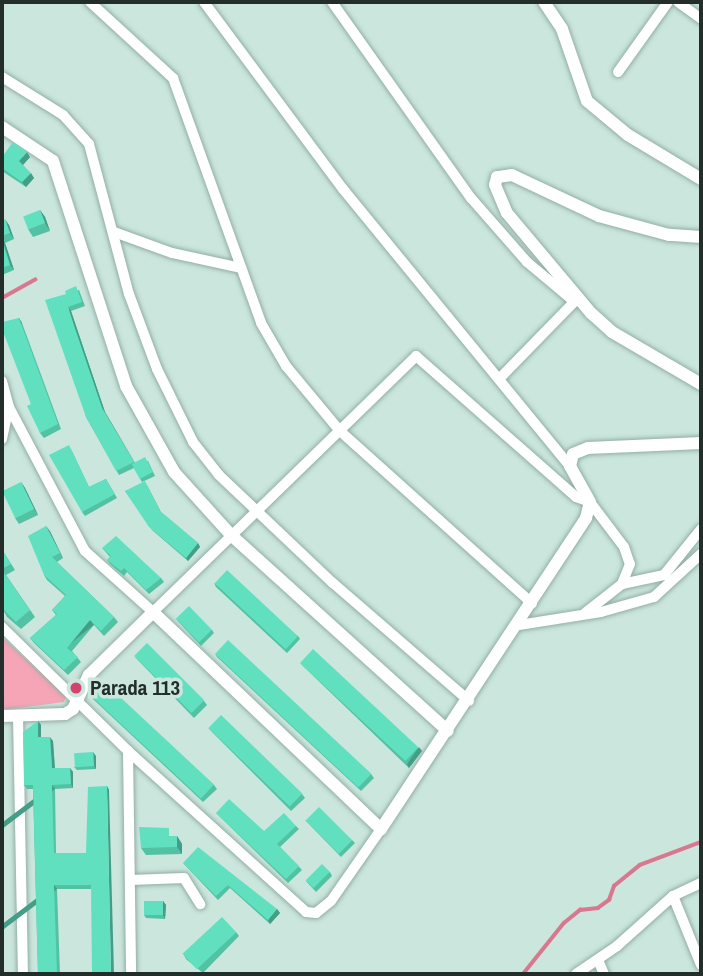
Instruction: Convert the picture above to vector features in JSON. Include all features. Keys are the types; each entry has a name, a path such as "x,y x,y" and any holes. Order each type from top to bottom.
{"street":[{"path":"90,2 173,78 241,268 272,345 315,405 340,431 532,603"},
{"path":"204,2 343,189 448,321 500,378 570,466 590,502 629,556 622,584"},
{"path":"332,2 471,198 527,262 570,298 578,298"},
{"path":"544,2 562,29 587,101 628,135 701,179"},
{"path":"618,72 668,2"},
{"path":"678,2 701,19"},
{"path":"2,77 37,96 79,130 97,164 129,294 174,408 219,475 469,701"},
{"path":"2,127 53,161 126,386 174,472 231,535 448,731"},
{"path":"701,237 627,225 560,200 512,175 498,177 496,194 507,213 578,298 612,332 701,384"},
{"path":"114,232 172,253 241,268"},
{"path":"500,378 578,298"},
{"path":"2,716 65,714 73,709 89,675 416,356 576,497 590,502"},
{"path":"2,381 9,407 85,551 153,611 381,829"},
{"path":"2,439 9,407"},
{"path":"570,466 573,454 588,448 701,443"},
{"path":"2,627 78,698 128,751 306,912 316,913 331,901 469,701 579,530 590,502"},
{"path":"585,613 622,584 664,575 701,529"},
{"path":"519,625 654,597 701,554"},
{"path":"18,716 23,974"},
{"path":"128,751 131,974"},
{"path":"130,880 184,878 200,904"},
{"path":"576,974 598,960 673,896 701,883"},
{"path":"673,896 701,965"},
{"path":"598,960 604,974"}],"shaded area":[{"path":"2,637 66,696 64,702 2,710"}],"building":[{"path":"13,142 27,152 19,161 31,173 22,182 2,168 2,157"},
{"path":"40,210 45,223 28,230 23,216"},
{"path":"5,219 10,233 2,236 2,221"},
{"path":"2,240 10,265 2,268"},
{"path":"76,286 82,302 68,307 74,326 102,408 134,462 116,471 86,417 45,300 66,294 65,291"},
{"path":"19,318 58,424 40,433 27,406 31,404 2,329 2,322"},
{"path":"69,445 89,487 106,479 115,494 82,512 49,455"},
{"path":"145,457 153,472 140,479 132,464"},
{"path":"145,481 160,511 198,543 186,558 149,527 125,491"},
{"path":"21,482 34,509 15,518 2,491"},
{"path":"46,526 60,553 52,557 114,617 101,631 90,620 67,648 78,657 64,670 30,638 57,614 52,610 66,595 44,575 28,536"},
{"path":"116,536 161,578 146,590 124,568 121,571 107,560 111,556 102,548"},
{"path":"2,552 11,564 2,569"},
{"path":"2,570 30,610 16,622 2,608"},
{"path":"227,570 298,636 286,649 215,583"},
{"path":"189,606 212,630 199,642 176,619"},
{"path":"228,640 371,774 358,788 215,654"},
{"path":"147,643 204,700 192,713 134,656"},
{"path":"313,649 418,747 405,761 300,663"},
{"path":"105,683 214,785 201,799 92,697"},
{"path":"221,715 302,793 290,806 208,728"},
{"path":"38,721 38,737 50,737 52,768 70,768 71,784 52,785 54,853 86,853 88,787 107,786 111,974 92,974 91,885 54,885 57,974 38,974 33,785 24,785 23,732"},
{"path":"93,752 94,766 75,767 74,753"},
{"path":"229,799 264,831 284,813 296,826 277,844 299,866 286,879 216,813"},
{"path":"319,807 352,840 339,854 306,820"},
{"path":"139,827 169,828 169,836 177,836 177,847 141,848"},
{"path":"198,847 277,909 268,920 228,885 216,896 183,863"},
{"path":"322,864 330,872 314,888 306,880"},
{"path":"144,901 163,901 163,915 144,915"},
{"path":"222,917 236,932 197,969 183,954"}],"waterway":[{"path":"2,298 35,280"},
{"path":"523,974 564,923 580,910 598,908 609,900 614,886 640,865 701,842"}],"place":[{"name":"Parada 113","path":"76,688"}]}
